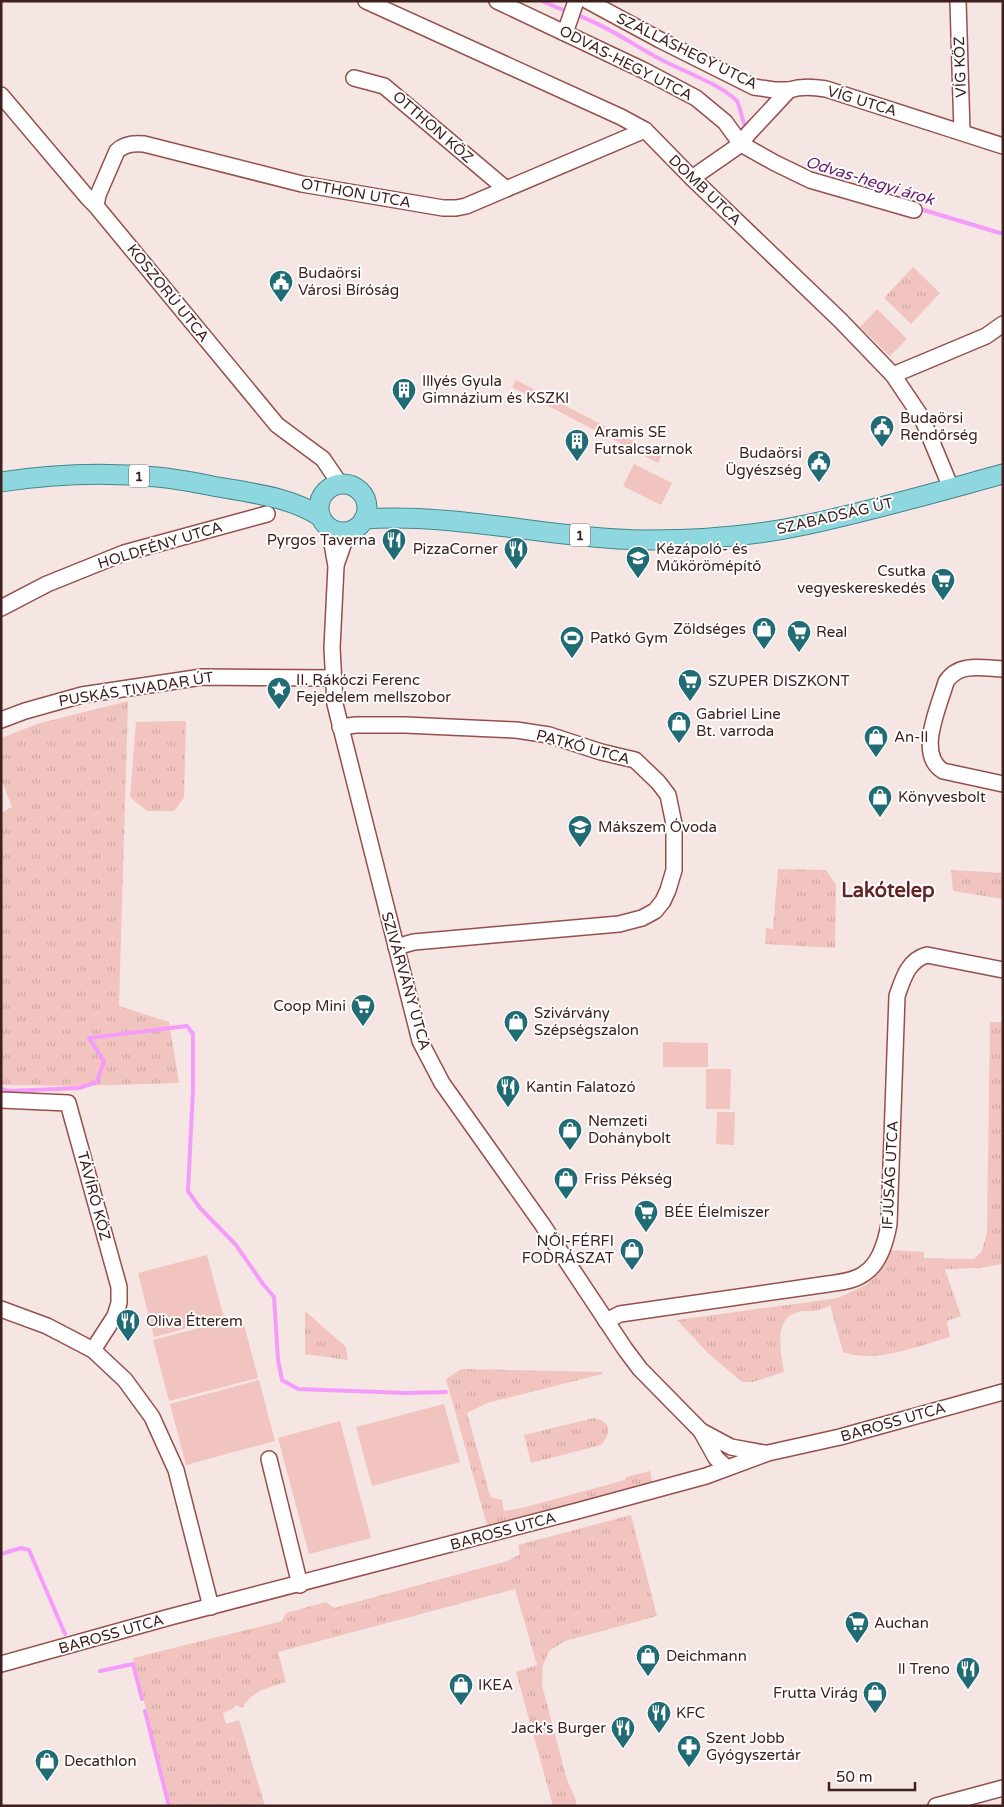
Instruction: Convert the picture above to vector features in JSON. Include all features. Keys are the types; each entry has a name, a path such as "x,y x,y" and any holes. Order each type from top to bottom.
{"main road":[{"name":"SZABADSÁG ÚT","path":"364,519 425,519 630,539 703,538 804,525 1003,474"},
{"name":"1","path":"1,482 45,476 121,475 158,477 275,497 300,505 337,531 348,531"},
{"name":"SZABADSÁG ÚT","path":"332,488 354,486 364,497 384,506 425,519"},
{"name":"1","path":"275,497 332,488"},
{"path":"325,522 319,509 320,500 332,488"},
{"path":"348,531 360,525 364,519 367,504 364,497"}],"street":[{"name":"DOMB UTCA","path":"366,1 621,117 645,130 692,178 840,320 893,375 922,418 952,488"},
{"name":"ODVAS-HEGY UTCA","path":"497,1 643,70 696,98 725,122 740,144"},
{"path":"565,33 576,1"},
{"name":"SZÁLLÁSHEGY UTCA","path":"588,1 660,40 754,87 789,90"},
{"name":"VÍG KÖZ","path":"958,1 962,132"},
{"name":"OTTHON KÖZ","path":"354,78 384,86 506,190"},
{"name":"VÍG UTCA","path":"789,90 810,87 826,89 1003,146"},
{"path":"692,178 740,144 789,90"},
{"name":"KOSZORÚ UTCA","path":"1,95 96,206 277,425 323,459 332,488"},
{"name":"OTTHON UTCA","path":"96,206 98,195 115,154 119,148 133,143 144,144 302,184 443,208 456,208 466,206 506,190 645,130"},
{"path":"740,144 810,180 914,210"},
{"path":"893,375 986,336 1003,324"},
{"name":"HOLDFÉNY UTCA","path":"1,608 47,584 124,553 267,514"},
{"name":"SZIVÁRVÁNY UTCA","path":"325,522 336,566"},
{"name":"SZIVÁRVÁNY UTCA","path":"348,531 336,566 332,648 335,704 420,1041 442,1083 542,1224 606,1321 640,1368 701,1431 716,1458 727,1468"},
{"path":"1003,669 964,668 956,670 946,682 930,738 932,758 936,767 943,771 1003,784"},
{"name":"PUSKÁS TIVADAR ÚT","path":"1,720 25,711 82,695 202,677 333,678"},
{"name":"PATKÓ UTCA","path":"340,727 356,725 516,730 549,735 600,752 635,760 658,782 668,795 674,824 674,870 663,901 655,911 642,918 619,924 414,942 396,947"},
{"name":"IFJÚSÁG UTCA","path":"606,1321 620,1314 828,1284 850,1280 866,1273 879,1255 886,1240 889,1224 897,996 909,967 916,959 927,955 1003,970"},
{"name":"TÁVÍRÓ KÖZ","path":"1,1100 68,1103 119,1287 119,1303 115,1316 93,1350"},
{"path":"1,1309 47,1326 93,1350 125,1380 152,1417 176,1470 211,1607"},
{"name":"BAROSS UTCA","path":"1,1664 211,1607 578,1512 706,1476 768,1453 840,1438 1003,1392"},
{"name":"SZIVÁRVÁNY UTCA","path":"701,1431 731,1447 768,1453"},
{"path":"269,1459 300,1585"},
{"path":"936,1806 1003,1788"}],"green space":[{"path":"913,267 940,293 911,324 884,298"},
{"path":"877,309 907,339 890,356 860,327"},
{"path":"516,380 662,456 658,463 512,387"},
{"path":"634,464 672,483 661,505 623,486"},
{"path":"128,701 119,1006 169,1022 179,1083 79,1086 1,1085 1,813 12,807 1,779 1,738 37,724"},
{"path":"186,721 184,798 174,811 147,811 130,797 136,722"},
{"path":"778,869 826,870 836,885 835,948 765,944 766,928 773,929"},
{"path":"951,870 1003,873 1003,899 953,891"},
{"path":"990,1022 1003,1022 1003,1264 979,1268 945,1269 961,1316 947,1321 950,1337 883,1355 869,1356 843,1352 830,1305 818,1310 794,1313 787,1318 783,1326 780,1344 784,1372 753,1382 742,1382 709,1354 677,1320 838,1298 866,1285 878,1274 890,1250 924,1252 924,1258 974,1259 982,1251 987,1232"},
{"path":"663,1042 708,1043 708,1067 663,1067"},
{"path":"706,1069 731,1069 730,1109 706,1109"},
{"path":"717,1112 735,1112 734,1145 716,1144"},
{"path":"207,1255 224,1318 154,1337 138,1273"},
{"path":"305,1311 346,1347 348,1360 305,1354"},
{"path":"242,1317 258,1378 169,1401 153,1340"},
{"path":"461,1369 602,1372 602,1374 487,1403 467,1413 489,1492 491,1497 502,1500 504,1511 522,1508 625,1480 626,1477 650,1471 653,1485 493,1527 487,1525 446,1379"},
{"path":"259,1380 275,1441 186,1465 170,1404"},
{"path":"444,1404 460,1462 372,1486 356,1427"},
{"path":"594,1418 604,1422 608,1428 605,1441 601,1445 531,1463 524,1435"},
{"path":"340,1421 371,1538 309,1554 278,1438"},
{"path":"631,1515 657,1616 565,1641 549,1651 543,1665 542,1685 567,1780 576,1800 576,1806 553,1806 516,1672 537,1665 515,1589 278,1652 286,1682 256,1693 242,1708 236,1705 233,1709 223,1713 226,1724 239,1720 265,1806 171,1806 133,1658 282,1621 286,1613 326,1602 334,1608 508,1561 520,1554 518,1545"}],"waterway":[{"name":"Odvas-hegyi árok","path":"544,2 568,12"},
{"name":"Odvas-hegyi árok","path":"579,16 610,30 660,59 711,83 730,95 738,103 746,130"},
{"name":"Odvas-hegyi árok","path":"917,208 1000,233"},
{"path":"1,1089 9,1091 79,1088 97,1082 104,1061 89,1038 187,1026 193,1034 193,1090 188,1191 200,1208 236,1245 274,1297 278,1360 282,1380 298,1389 406,1393 446,1392"},
{"path":"1,1554 21,1548 29,1550 65,1634"},
{"path":"100,1671 133,1664 142,1699"},
{"path":"145,1711 169,1806"}],"place":[{"name":"Budaörsi Városi Bíróság","path":"281,303"},
{"name":"Illyés Gyula Gimnázium és KSZKI","path":"404,411"},
{"name":"Budaörsi Rendőrség","path":"882,448"},
{"name":"Aramis SE Futsalcsarnok","path":"577,462"},
{"name":"Budaörsi Ügyészség","path":"819,483"},
{"name":"Pyrgos Taverna","path":"394,561"},
{"name":"PizzaCorner","path":"516,570"},
{"name":"Kézápoló- és Műkörömépítő","path":"638,579"},
{"name":"Csutka vegyeskereskedés","path":"943,601"},
{"name":"Zöldséges","path":"764,650"},
{"name":"Real","path":"799,653"},
{"name":"Patkó Gym","path":"572,659"},
{"name":"SZUPER DISZKONT","path":"690,702"},
{"name":"II. Rákóczi Ferenc Fejedelem mellszobor","path":"279,710"},
{"name":"Gabriel Line Bt. varroda","path":"679,744"},
{"name":"An-Il","path":"876,758"},
{"name":"Könyvesbolt","path":"880,818"},
{"name":"Mákszem Óvoda","path":"580,848"},
{"name":"Coop Mini","path":"363,1027"},
{"name":"Szivárvány Szépségszalon","path":"516,1043"},
{"name":"Kantin Falatozó","path":"508,1108"},
{"name":"Nemzeti Dohánybolt","path":"570,1151"},
{"name":"Friss Pékség","path":"566,1200"},
{"name":"BÉE Élelmiszer","path":"646,1233"},
{"name":"NŐI-FÉRFI FODRÁSZAT","path":"632,1271"},
{"name":"Oliva Étterem","path":"128,1342"},
{"name":"Auchan","path":"857,1644"},
{"name":"Deichmann","path":"648,1677"},
{"name":"Il Treno","path":"968,1690"},
{"name":"IKEA","path":"461,1706"},
{"name":"Frutta Virág","path":"875,1714"},
{"name":"KFC","path":"659,1734"},
{"name":"Jack's Burger","path":"623,1749"},
{"name":"Szent Jobb Gyógyszertár","path":"689,1768"},
{"name":"Decathlon","path":"47,1782"}],"district":[{"name":"Lakótelep","path":"888,890"}]}
